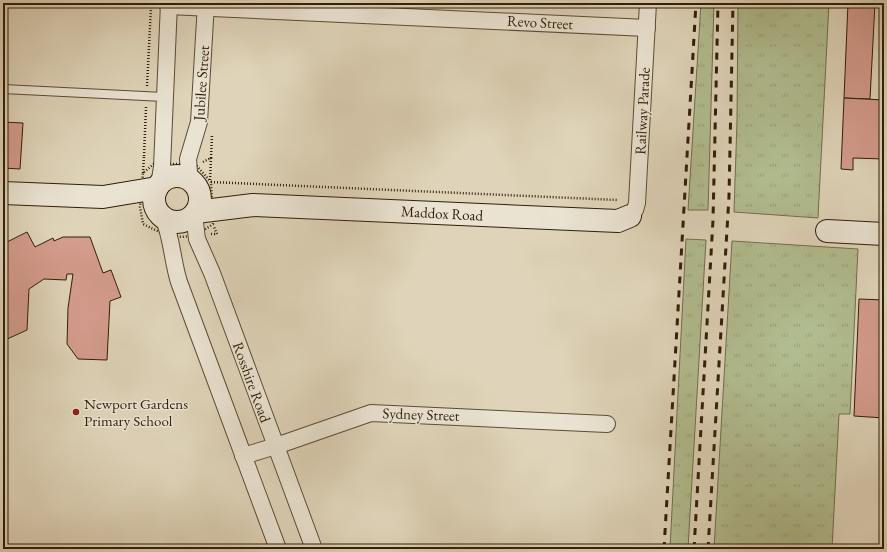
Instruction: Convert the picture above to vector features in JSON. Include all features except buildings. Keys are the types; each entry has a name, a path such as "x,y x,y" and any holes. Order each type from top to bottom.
{"street":[{"name":"Railway Parade","path":"627,207 635,210 637,203 648,3"},
{"name":"Revo Street","path":"169,4 647,28"},
{"path":"149,193 162,163 169,4"},
{"name":"Jubilee Street","path":"200,194 189,152 200,122 206,5"},
{"name":"Maddox Road","path":"149,193 167,179 176,176 186,178 200,194 253,205 618,221 627,207"},
{"path":"3,193 103,197 149,193"},
{"path":"149,193 164,222 179,282 278,549"},
{"path":"164,222 179,222 189,219 200,194"},
{"name":"Rosshire Road","path":"200,194 212,273 314,549"},
{"path":"827,231 884,234"},
{"name":"Sydney Street","path":"243,456 371,413 607,424"}],"lane":[{"path":"3,89 164,97"}],"path":[{"path":"144,156 152,3"},
{"path":"200,194 162,163 155,163 143,173 149,193 143,224 164,222 176,238 200,194 211,158 200,194 201,233 213,224 200,194"},
{"path":"200,194 621,200 627,207"}],"green space":[{"path":"701,3 714,3 708,210 688,210"},
{"path":"738,3 829,3 818,218 734,212 737,121"},
{"path":"686,239 706,240 688,549 670,549"},
{"path":"732,241 858,249 850,414 839,414 832,549 714,549"}],"railway":[{"path":"664,549 696,3"},
{"path":"694,549 713,220 718,3"},
{"path":"708,549 729,196 733,3"}],"place":[{"name":"Newport Gardens Primary School","path":"76,412"}]}
